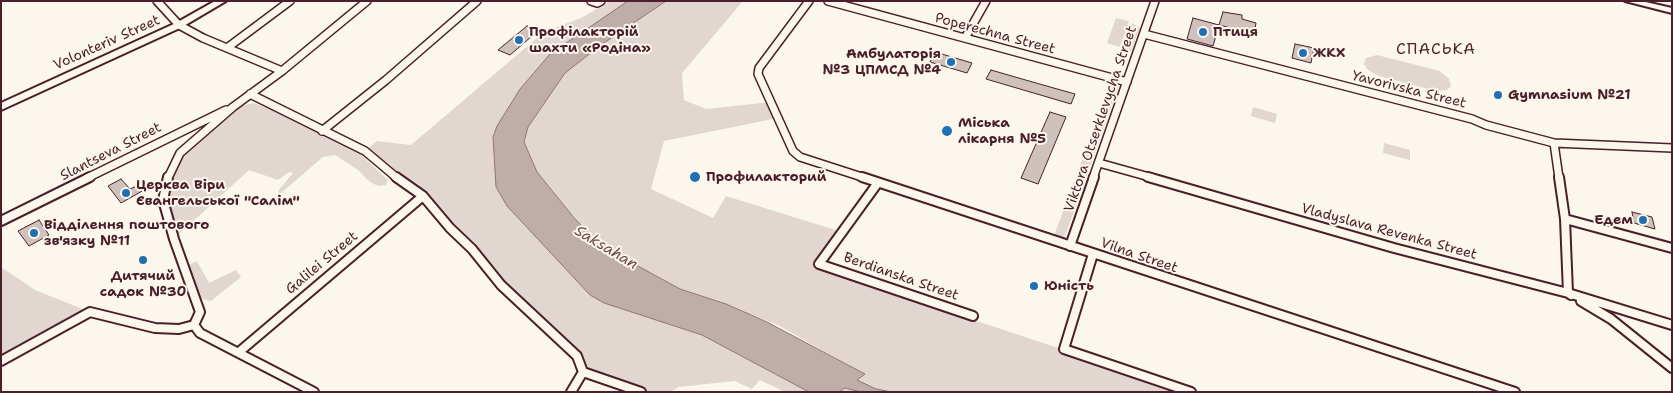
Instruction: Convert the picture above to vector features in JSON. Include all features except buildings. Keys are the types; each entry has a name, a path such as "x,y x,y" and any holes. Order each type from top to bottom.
{"street":[{"path":"157,1 179,25 282,71"},
{"name":"Volonteriv Street","path":"1,107 179,25 222,1"},
{"path":"227,48 290,1"},
{"name":"Slantseva Street","path":"194,325 200,312 174,239 163,200 166,182 184,148 367,1"},
{"path":"322,131 386,80 478,1"},
{"path":"591,1 597,3 601,1"},
{"name":"Vilna Street","path":"809,1 759,68 758,74 795,154 877,184 1514,392"},
{"name":"Poperechna Street","path":"828,1 1127,82"},
{"path":"965,38 986,1"},
{"name":"Viktora Otserklevycha Street","path":"1070,246 1155,1"},
{"path":"1628,1 1672,11"},
{"name":"Yavorivska Street","path":"1144,34 1472,119 1486,125 1554,143 1672,148"},
{"path":"250,94 365,151 398,180 423,196 450,228 472,249 501,285 577,356 583,372"},
{"name":"Slantseva Street","path":"1,221 233,107"},
{"path":"1554,143 1565,219 1568,293 1611,319 1672,368"},
{"name":"Vladyslava Revenka Street","path":"1099,163 1394,248 1568,293 1672,325"},
{"name":"Berdianska Street","path":"877,184 820,264 973,316"},
{"name":"Galilei Street","path":"239,352 423,196"},
{"path":"1565,219 1672,248"},
{"path":"1094,254 1064,349 1191,392"},
{"path":"1,361 90,312 155,328 179,328 194,325 200,333 314,392"},
{"path":"571,392 583,372"},
{"path":"583,372 641,392"}],"shaded area":[{"path":"610,1 628,1 550,54 520,89 497,126 493,137 496,187 507,206 590,295 604,303 702,335 809,392 785,392 760,380 752,389 735,381 679,387 670,392 641,392 592,374 518,303 437,211 365,151 377,141 411,145 544,32 581,18"},
{"path":"628,1 666,1 601,45 565,73 528,127 524,142 537,172 575,219 603,247 680,289 726,304 767,322 865,374 857,380 876,389 892,392 861,392 845,388 839,392 809,392 702,335 604,303 590,295 507,206 496,187 493,137 497,126 520,89 550,54"},
{"path":"666,1 743,1 682,73 684,100 706,109 771,102 778,118 664,141 651,189 713,218 726,196 842,232 817,268 1191,392 840,392 864,374 776,324 680,289 603,247 575,219 537,172 524,142 528,127 565,73 601,45"},
{"path":"1116,18 1129,21 1120,47 1107,43"},
{"path":"1132,23 1140,28 1131,51 1128,52 1122,50"},
{"path":"1377,55 1440,71 1449,79 1451,86 1447,90 1436,91 1379,76 1368,70 1364,64 1366,58"},
{"path":"1111,81 1119,86 1065,236 1059,238 1054,236"},
{"path":"254,103 288,117 360,154 388,180 386,185 378,186 370,182 358,170 335,155 323,157 280,194 278,193 279,190 293,173 289,172 278,180 249,170 177,236 168,199 170,182 183,153 238,107"},
{"path":"1253,107 1277,114 1275,123 1251,116"},
{"path":"1384,143 1410,150 1410,160 1383,153"},
{"path":"197,261 209,283 236,270 241,277 211,301 203,299 196,294 186,266"},
{"path":"1,267 35,290 90,312 1,361"}],"place":[{"name":"Птиця","path":"1203,32"},
{"name":"Профілакторій шахти «Родіна»","path":"519,40"},
{"name":"ЖКХ","path":"1303,53"},
{"name":"Амбулаторія №3 ЦПМСД №4","path":"951,62"},
{"name":"Gymnasium №21","path":"1498,95"},
{"name":"Міська лікарня №5","path":"947,131"},
{"name":"Профилакторий","path":"695,177"},
{"name":"Церква Віри Євангельської \"Салім\"","path":"126,193"},
{"name":"Едем","path":"1643,220"},
{"name":"Відділення поштового зв'язку №11","path":"34,233"},
{"name":"Дитячий садок №30","path":"143,260"},
{"name":"Юність","path":"1034,286"}],"district":[{"name":"СПАСЬКА","path":"1436,50"}],"water label":[{"name":"Saksahan","path":"606,248"}]}
